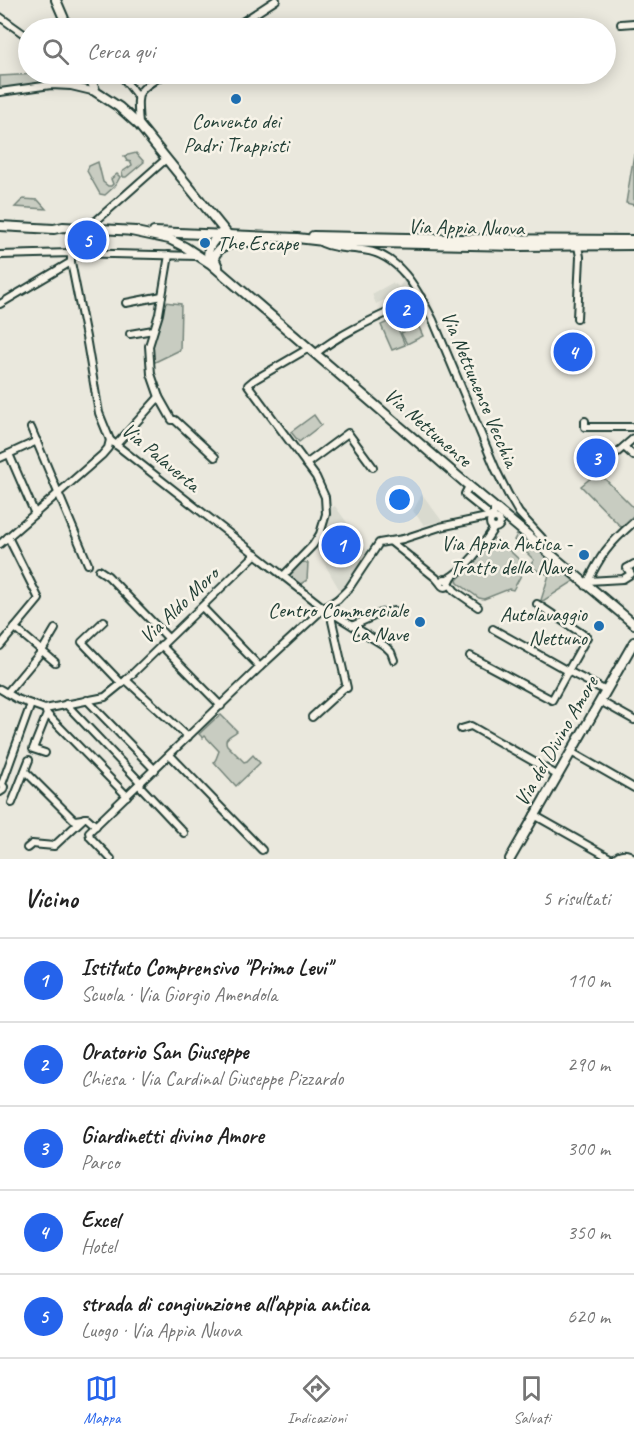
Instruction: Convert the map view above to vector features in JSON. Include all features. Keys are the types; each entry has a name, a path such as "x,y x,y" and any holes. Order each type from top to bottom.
{"main road":[{"path":"56,0 64,18"},
{"path":"92,84 96,92 118,106 139,126 222,232 230,239 229,243 219,249 214,258 224,276"},
{"name":"Via Appia Nuova","path":"0,221 131,231 222,232 286,238 316,236 477,240 634,240"},
{"name":"Via Appia Nuova","path":"0,226 54,229 67,227"},
{"path":"131,231 169,239 200,256"},
{"path":"211,264 208,249 222,232"},
{"path":"174,233 200,256"},
{"path":"226,245 286,238"},
{"name":"Via Appia Nuova","path":"297,238 318,241 454,245 634,245"},
{"name":"Via Nettunense","path":"200,256 541,548 587,583 634,624"},
{"name":"Via del Divino Amore","path":"510,859 634,642"}],"street":[{"path":"248,18 276,0"},
{"path":"0,17 18,30"},
{"path":"621,24 634,23"},
{"path":"128,84 138,97"},
{"path":"139,126 138,97 149,84"},
{"path":"0,92 51,85 71,86 96,92"},
{"path":"88,228 166,159"},
{"name":"Via Palaverta","path":"67,227 71,262 99,413 113,442 324,608 387,648 394,660"},
{"name":"Via Nettunense Vecchia","path":"318,241 332,247 366,250 380,254 411,279 437,331 496,470 519,513 542,538 541,548"},
{"path":"577,318 580,257 578,246"},
{"path":"0,255 200,256"},
{"path":"169,255 162,296 149,346 151,374 159,397 172,420 175,420 215,457"},
{"path":"0,304 71,262"},
{"path":"126,303 162,296"},
{"path":"283,576 313,545 320,534 326,514 325,497 319,482 248,385 262,375 322,348 364,324 421,297"},
{"path":"130,334 153,330"},
{"path":"0,544 135,425 145,411 156,387"},
{"path":"145,411 159,397"},
{"path":"585,422 585,427 634,427"},
{"path":"31,428 88,564"},
{"path":"306,464 348,433 373,467"},
{"path":"598,470 634,438"},
{"path":"0,458 37,441"},
{"path":"624,447 634,456"},
{"path":"9,454 35,514"},
{"path":"469,486 466,496 486,512"},
{"path":"111,859 89,834 260,668 324,608 349,588 377,544 492,516 494,507"},
{"path":"444,582 480,549 505,516 516,508"},
{"path":"587,583 606,549 634,522"},
{"path":"0,646 39,599 8,537"},
{"path":"390,541 478,607"},
{"name":"Via Aldo Moro","path":"46,712 66,704 105,697 124,682 256,554"},
{"path":"587,583 623,579 631,574 627,568 634,564"},
{"path":"99,570 108,576 168,638"},
{"path":"312,717 347,687 332,621 333,608 338,599"},
{"path":"470,656 552,700 587,637 537,604"},
{"path":"202,607 260,668"},
{"path":"354,625 381,613 395,611"},
{"path":"104,621 82,642 188,737"},
{"path":"15,628 55,662"},
{"path":"55,629 42,651 2,691 46,712 127,796"},
{"path":"493,629 606,691"},
{"path":"161,645 221,706"},
{"path":"87,700 155,770"},
{"path":"600,701 634,720"},
{"path":"16,793 1,787 31,704"},
{"path":"66,704 184,833"},
{"path":"45,753 33,749 46,712"},
{"path":"461,729 471,726 557,775"},
{"path":"571,752 634,788"},
{"path":"170,755 262,850"},
{"path":"12,803 29,760"},
{"path":"25,771 73,819 87,818 96,826"},
{"path":"534,815 613,859 620,854 628,854 634,859"},
{"path":"27,848 32,844 54,846 84,818"}],"shaded area":[{"path":"18,75 18,84 53,84 0,90 0,76"},
{"path":"67,84 84,84 86,88"},
{"path":"136,153 144,162 123,177 122,172 132,165 124,156"},
{"path":"634,154 634,205 626,203"},
{"path":"98,162 103,182 108,186 113,184 111,179 117,174 120,177 115,186 105,195 100,194 87,171 89,166"},
{"path":"23,199 38,200 46,209 15,207"},
{"path":"405,279 416,297 402,302 400,296 392,299 391,297 376,304 372,294 392,283 399,287"},
{"path":"164,302 181,304 180,350 153,363 152,345"},
{"path":"394,319 405,345 392,350 381,325"},
{"path":"418,325 423,336 407,344 401,333"},
{"path":"314,415 321,425 299,442 291,432"},
{"path":"587,451 607,452 603,456 606,460 603,463 599,460 592,466 585,459"},
{"path":"598,472 634,508 634,515 621,527 581,486"},
{"path":"422,494 442,521 424,525 413,511"},
{"path":"335,506 368,552 347,587 339,589 316,549 320,548 318,542 324,535 329,509"},
{"path":"518,533 574,581 543,601 541,600 549,575 529,567 534,560 525,551 522,542 514,540"},
{"path":"491,539 497,539 526,566 513,590 509,589 484,599 479,598 457,580 478,559"},
{"path":"301,562 308,563 307,580 299,585 289,578 289,575"},
{"path":"221,715 237,731 227,738 227,745 244,762 253,755 260,763 236,786 214,762 219,751 205,736 203,738 199,734"}],"place":[{"name":"Convento dei Padri Trappisti","path":"236,99"},
{"name":"strada di congiunzione all'appia antica","path":"87,240"},
{"name":"The Escape","path":"205,243"},
{"name":"Oratorio San Giuseppe","path":"405,309"},
{"name":"Excel","path":"573,352"},
{"name":"Giardinetti divino Amore","path":"596,458"},
{"name":"Istituto Comprensivo \"Primo Levi\"","path":"341,545"},
{"name":"Via Appia Antica - Tratto della Nave","path":"584,555"},
{"name":"Centro Commerciale La Nave","path":"420,622"},
{"name":"Autolavaggio Nettuno","path":"599,626"}]}
